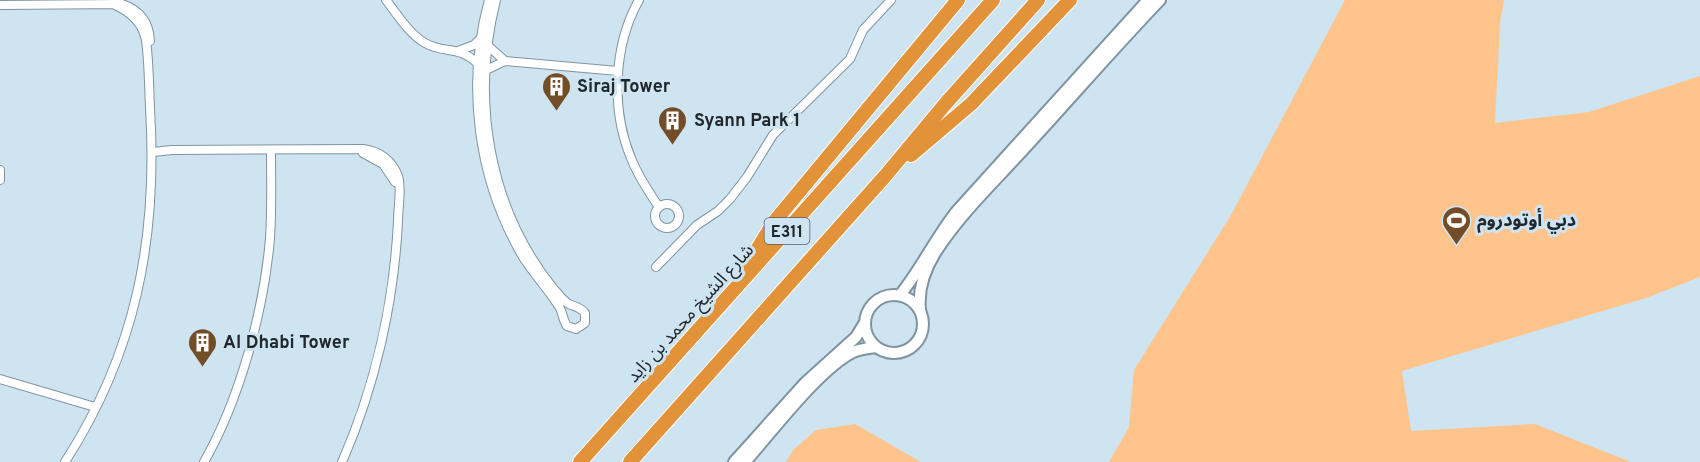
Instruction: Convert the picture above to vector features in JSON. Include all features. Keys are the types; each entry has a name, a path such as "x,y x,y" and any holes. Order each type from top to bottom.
{"highway":[{"path":"730,296 774,222 958,0"},
{"name":"شارع الشيخ محمد بن زايد","path":"580,462 993,0"},
{"name":"E311","path":"630,462 886,175 946,103 1038,0"},
{"path":"886,175 961,113 1070,0"}],"street":[{"path":"386,0 418,39 427,45 466,54 478,64"},
{"path":"489,0 483,42 486,127 492,160 502,193 523,242 542,274 565,302 582,309 585,313 585,323 576,329 567,326 559,306 531,269 514,240 498,204 489,175 480,135 477,100 478,64 483,42 496,0"},
{"path":"639,0 625,36 618,71 619,109 630,156 643,183 659,207"},
{"path":"656,267 697,225 718,211 730,199 747,177 773,135 850,59 863,30 891,0"},
{"path":"900,295 956,212 1148,0"},
{"path":"864,324 866,333 876,347 890,353 898,353 913,346 922,330 920,286 929,264 942,244 994,182 1160,0"},
{"path":"0,4 113,4 139,22 144,31 147,52 153,149 150,223 140,285 120,351 94,410 65,462"},
{"path":"458,51 483,42"},
{"path":"483,42 505,61"},
{"path":"484,71 505,61 618,71"},
{"path":"153,149 350,150 368,154 383,164 394,178 399,195 389,310 371,380 342,462"},
{"path":"204,462 240,378 261,296 270,240 271,150"},
{"path":"0,170 0,180"},
{"path":"734,462 805,383 856,337 864,324 869,307 875,301 891,294 900,295 914,302 920,309"},
{"path":"745,462 830,370 851,353 876,347"},
{"path":"0,378 68,398 94,410"}],"shaded area":[{"name":"دبي أوتودروم","path":"1345,0 1504,0 1500,23 1495,123 1589,112 1700,76 1700,277 1646,298 1402,371 1411,431 1535,424 1631,462 1109,462 1129,427 1134,370 1231,215"},
{"path":"855,424 921,462 786,462 793,450 816,430"}],"place":[{"name":"Siraj Tower","path":"556,112"},
{"name":"Syann Park 1","path":"673,146"},
{"name":"دبي أوتودروم","path":"1456,246"},
{"name":"Al Dhabi Tower","path":"202,368"}]}
